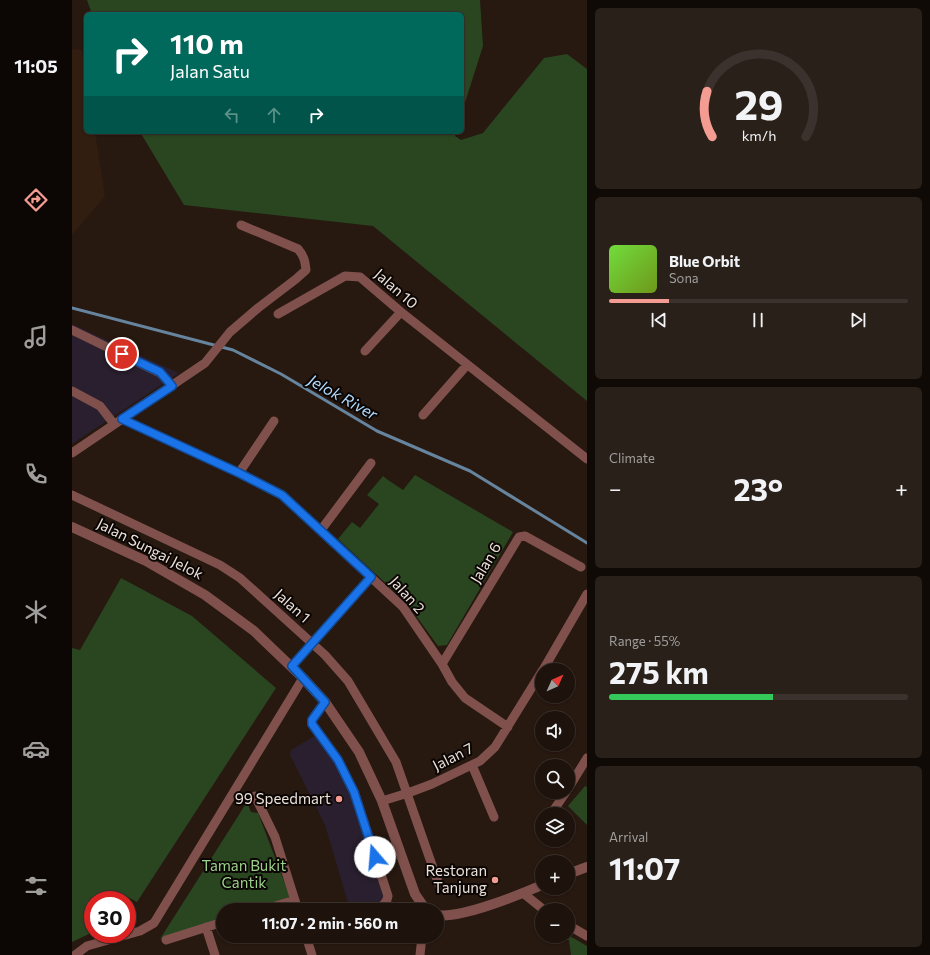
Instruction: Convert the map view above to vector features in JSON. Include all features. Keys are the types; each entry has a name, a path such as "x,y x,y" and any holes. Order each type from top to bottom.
{"street":[{"path":"72,453 205,363 230,332 306,270 303,254 298,249 241,225"},
{"name":"Jalan 10","path":"278,314 345,276 360,277 467,365 587,459"},
{"path":"365,351 401,312"},
{"path":"72,330 160,372 172,386"},
{"path":"423,414 467,365"},
{"path":"72,391 100,406 118,422"},
{"path":"239,473 274,421"},
{"name":"Jalan 2","path":"118,422 239,473 282,495 403,607 442,664 452,682 465,698 508,728"},
{"path":"321,530 371,463"},
{"name":"Jalan 1","path":"72,495 227,570 240,578 325,655 348,681 396,762 439,885"},
{"name":"Jalan Sungai Jelok","path":"72,527 146,561 205,595 254,631 292,666 325,702 359,752 382,801 415,894 421,903"},
{"name":"Jalan 6","path":"442,664 515,541 519,537 525,536 582,567"},
{"path":"292,666 371,577"},
{"name":"Jalan 7","path":"547,663 587,594"},
{"path":"75,955 87,946 140,931 154,923 303,678"},
{"name":"Jalan 7","path":"382,801 408,793 480,761 495,747 535,683"},
{"path":"325,702 312,720 312,724 338,760 354,792 388,896 386,903"},
{"path":"575,782 583,773 587,758"},
{"path":"472,765 494,817"},
{"path":"255,796 275,837 296,903"},
{"path":"575,871 587,867"},
{"path":"444,916 461,914 535,888"},
{"path":"523,893 535,903"},
{"path":"285,903 295,900"},
{"path":"166,940 216,924"},
{"path":"206,927 215,955"},
{"path":"575,929 587,936"},
{"path":"308,943 312,955"},
{"path":"420,955 421,943"}],"shaded area":[{"path":"72,49 82,50 84,64 84,134 95,134 105,196 72,235"},
{"path":"72,324 179,373 72,444"},
{"path":"316,735 335,763 351,794 384,897 381,903 348,903 325,825 290,755 291,750"}],"green space":[{"path":"87,0 480,0 483,46 464,106 464,12 91,12"},
{"path":"567,54 587,69 587,401 373,226 184,205 141,134 456,134 455,136 461,140 483,133 544,58"},
{"path":"415,475 513,532 447,645 438,646 406,602 338,539 352,522 360,528 379,504 367,495 383,476 403,490"},
{"path":"121,578 192,616 276,688 137,902 136,891 84,891 84,936 72,942 72,648 80,650"},
{"path":"585,786 587,787 587,825 575,813 575,807 568,806"},
{"name":"Taman Bukit Cantik","path":"247,802 251,812 258,813 290,897 271,903 216,903 216,921 160,939"},
{"path":"575,939 587,946 587,955 571,955 569,943 575,943"}],"waterway":[{"name":"Jelok River","path":"72,308 233,350 281,374 377,431 470,471 587,543"}],"place":[{"name":"99 Speedmart","path":"339,799"},
{"name":"Restoran Tanjung","path":"495,880"}],"route":[{"path":"122,354 160,372 172,386 122,419 239,473 282,495 371,577 292,666 325,702 312,720 312,724 338,760 354,792 375,857"}]}
